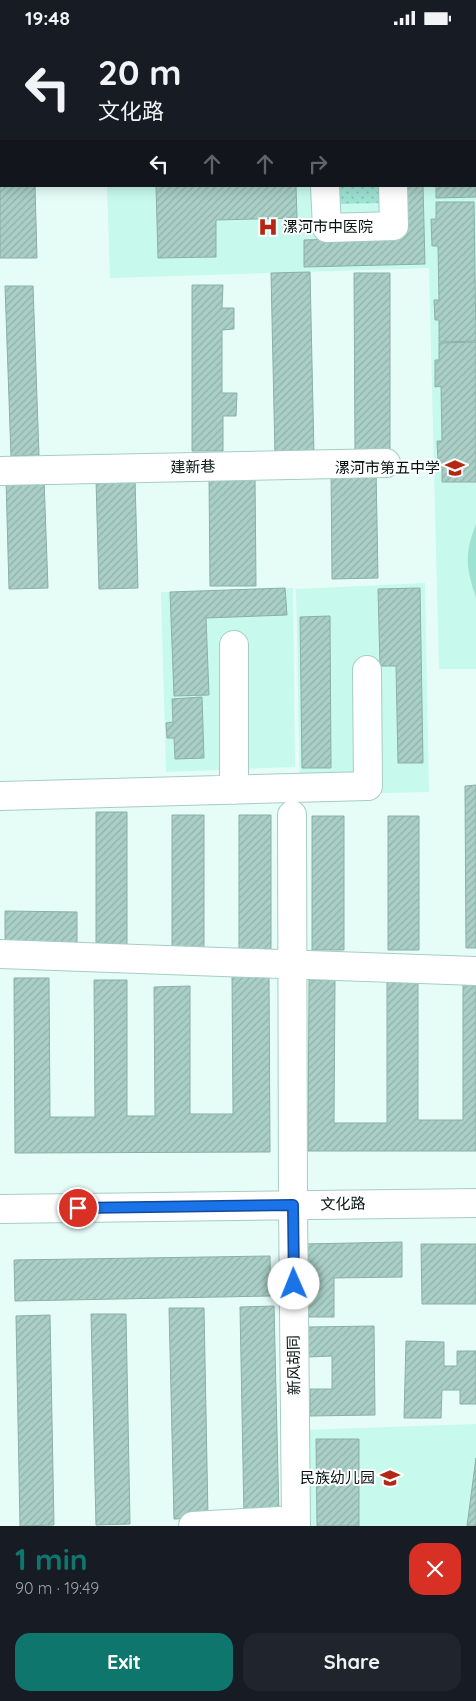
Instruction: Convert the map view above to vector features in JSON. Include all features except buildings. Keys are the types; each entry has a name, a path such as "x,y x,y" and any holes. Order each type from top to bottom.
{"street":[{"path":"325,187 327,228 394,227 393,187"},
{"name":"建新巷","path":"0,471 386,463"},
{"path":"234,645 234,790"},
{"path":"0,796 368,786 367,670"},
{"name":"新风胡同","path":"292,815 296,1523"},
{"path":"0,954 476,971"},
{"name":"文化路","path":"0,1209 476,1203"},
{"path":"193,1526 296,1523"}],"shaded area":[{"path":"107,187 476,187 476,669 439,669 429,268 110,278"},
{"path":"336,187 383,187 384,203 337,204"},
{"path":"476,524 476,598 468,569 468,553"},
{"path":"425,583 429,792 300,795 296,589"},
{"path":"293,588 295,767 166,772 161,592"},
{"name":"民族幼儿园","path":"476,1424 476,1526 305,1526 302,1430"}],"place":[{"name":"漯河市中医院","path":"268,227"},
{"name":"漯河市第五中学","path":"455,468"},
{"name":"民族幼儿园","path":"390,1478"}],"route":[{"path":"78,1208 293,1205 294,1284"}]}
